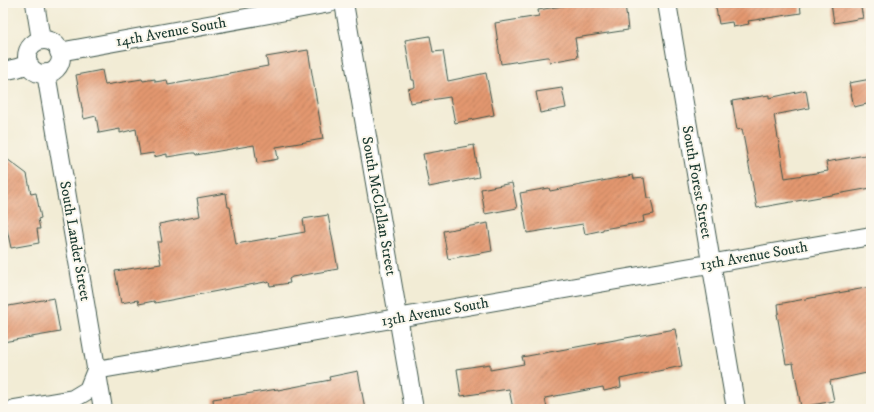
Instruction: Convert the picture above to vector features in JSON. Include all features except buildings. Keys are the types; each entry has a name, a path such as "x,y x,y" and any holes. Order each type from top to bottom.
{"street":[{"path":"35,3 41,40"},
{"name":"14th Avenue South","path":"60,52 330,3"},
{"name":"South McClellan Street","path":"344,3 414,409"},
{"name":"South Forest Street","path":"667,3 736,409"},
{"path":"41,40 48,40 54,43 60,52 60,60 57,66 53,71 46,73 40,73 34,70 27,59 30,47 35,42 41,40"},
{"path":"3,71 29,64"},
{"name":"South Lander Street","path":"46,73 103,409"},
{"name":"13th Avenue South","path":"96,370 871,236"},
{"path":"14,409 73,399 88,390 96,370"}]}
